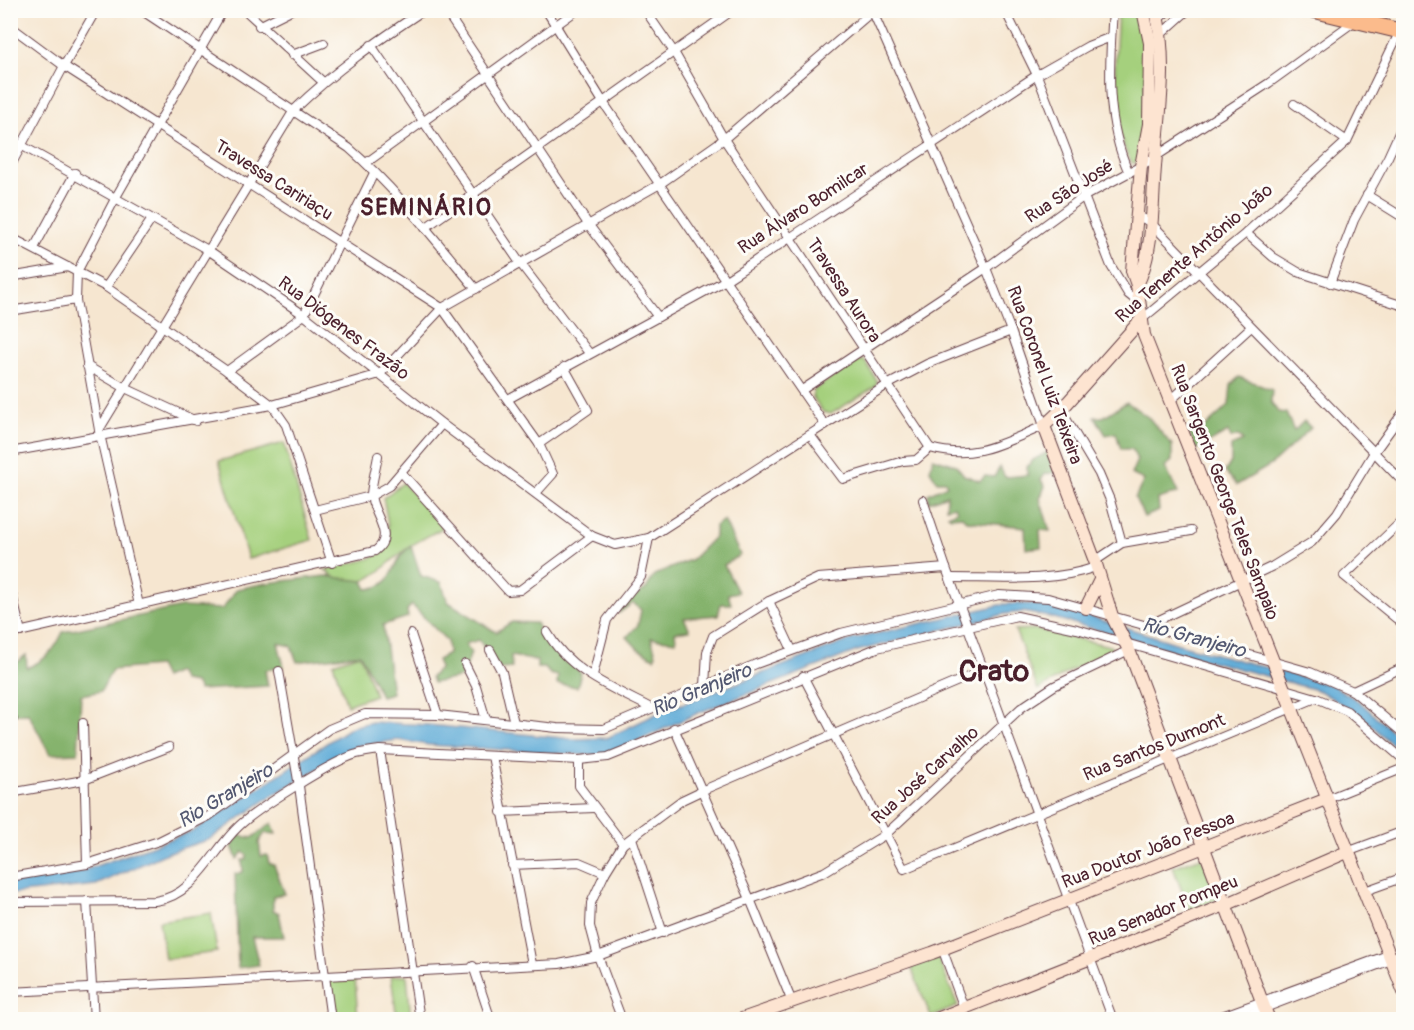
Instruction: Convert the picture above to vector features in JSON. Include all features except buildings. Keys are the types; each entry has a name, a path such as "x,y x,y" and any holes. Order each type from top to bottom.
{"highway":[{"path":"1312,10 1365,18 1402,31"}],"main road":[{"name":"Rua Sargento George Teles Sampaio","path":"1143,10 1150,43 1149,124 1141,166 1132,271 1137,285 1144,335 1362,892 1395,957 1404,992"},
{"path":"1137,285 1142,275 1151,223 1163,82 1161,35 1157,15"},
{"name":"Rua Tenente Antônio João","path":"1044,426 1141,320"},
{"name":"Rua Coronel Luiz Teixeira","path":"1044,426 1112,616 1127,646 1269,1020"},
{"path":"1086,608 1100,580"},
{"name":"Rua Doutor João Pessoa","path":"739,1020 773,1014 792,1002 942,948 1327,799"},
{"name":"Rua Senador Pompeu","path":"940,1019 1225,905 1347,852"}],"street":[{"path":"10,167 96,10"},
{"path":"141,10 339,140 366,163 476,289"},
{"path":"139,605 100,434 76,300 73,270 223,10"},
{"path":"245,10 259,26 323,82"},
{"path":"259,26 291,10"},
{"path":"100,434 125,388 294,110 323,82 371,45 424,10"},
{"path":"445,10 588,224 658,317"},
{"path":"546,10 603,102 825,425"},
{"path":"366,163 577,10"},
{"name":"Travessa Aurora","path":"645,10 674,52 724,139 862,350 930,448"},
{"path":"425,228 733,10"},
{"path":"1005,10 1037,75 1083,198 1114,272 1128,294 1138,302"},
{"path":"1113,10 1111,115 1120,153 1129,173"},
{"path":"1147,28 1157,15 1169,10"},
{"path":"1150,43 1188,10"},
{"path":"10,452 100,434 196,421 272,405 380,374 442,308 660,184 724,139 872,11"},
{"name":"Rua Coronel Luiz Teixeira","path":"872,11 929,145 986,268 1044,426"},
{"name":"Rua São José","path":"802,390 986,268 1083,198 1141,166 1365,18"},
{"name":"Travessa Caririaçu","path":"10,26 64,66 442,308 539,444 553,472 536,493"},
{"name":"Rua Tenente Antônio João","path":"1141,320 1198,274 1347,141 1402,31"},
{"name":"Rua Álvaro Bomilcar","path":"508,399 726,280 789,236 1037,75 1088,46 1111,37"},
{"path":"292,55 324,44"},
{"path":"371,45 520,263 589,353"},
{"path":"1294,104 1347,141"},
{"path":"1330,283 1354,220 1404,122"},
{"name":"Rua Diógenes Frazão","path":"10,139 75,173 208,250 304,315 442,424 592,536 615,545 649,538"},
{"path":"34,248 75,173"},
{"path":"227,371 304,315 342,242 374,173"},
{"path":"1367,195 1404,218"},
{"path":"1138,216 1151,223 1373,454 1404,483"},
{"path":"106,287 152,219"},
{"path":"1245,233 1287,266 1330,283 1404,306"},
{"path":"10,237 106,287 272,405 286,425 332,563"},
{"path":"10,277 73,270"},
{"path":"10,311 76,300"},
{"path":"1171,400 1251,327"},
{"path":"592,675 607,620 641,577 649,538 886,385 927,364 1011,331"},
{"path":"87,366 125,388 196,421"},
{"path":"539,444 588,411 587,405 564,367"},
{"path":"1061,410 1099,474 1110,500 1122,543"},
{"path":"1144,627 1273,566 1312,542 1337,513 1373,454 1404,411"},
{"path":"315,510 371,496 389,486 442,424"},
{"name":"Rua Tenente Antônio João","path":"930,448 967,454 985,450 1044,426"},
{"path":"810,435 843,479 903,461 916,460 930,448"},
{"path":"10,634 332,563 375,551 381,546 383,533 371,496 378,456"},
{"path":"402,473 501,586 512,592 523,588 592,536"},
{"path":"923,500 1067,900 1113,1020"},
{"path":"1403,625 1345,579 1345,575 1404,519"},
{"path":"951,578 1069,576 1095,564 1122,543 1191,531"},
{"path":"705,686 707,652 713,636 796,587 828,576 946,568"},
{"path":"10,586 21,632"},
{"path":"10,876 87,864 159,841 209,816 329,729 365,714 438,715 604,729 792,650 875,623 1012,594 1037,595 1310,672 1353,691 1404,734"},
{"path":"769,601 792,650"},
{"path":"10,902 155,901 171,897 189,885 242,823 299,786 355,754 380,750 579,760 621,754 674,728 877,648 1017,616 1030,617 1316,698 1347,711 1404,760"},
{"path":"547,632 561,655 651,708"},
{"path":"411,634 438,715"},
{"name":"Rua José Carvalho","path":"10,992 224,983 324,974 573,962 598,956 824,872 886,834 1021,708 1054,686 1127,646"},
{"path":"490,650 502,672 514,723"},
{"path":"465,664 476,686 486,720"},
{"path":"1353,691 1404,667"},
{"path":"622,1020 598,956 589,914 605,873 623,844 682,800 984,670"},
{"path":"279,671 299,786 331,1020"},
{"path":"802,676 832,737 886,834"},
{"name":"Rua Santos Dumont","path":"886,834 904,869 1316,698"},
{"path":"82,723 87,864"},
{"path":"674,728 750,899 792,1002"},
{"path":"10,793 84,780 169,747"},
{"path":"380,750 420,1020"},
{"path":"492,756 532,964"},
{"path":"579,760 579,786 623,844"},
{"name":"Rua Doutor João Pessoa","path":"1327,799 1404,768"},
{"path":"501,812 594,808"},
{"name":"Rua Senador Pompeu","path":"1347,852 1404,831"},
{"path":"632,838 663,933"},
{"path":"512,865 579,862 605,873"},
{"path":"1362,892 1404,877"},
{"path":"87,901 94,1020"},
{"path":"942,948 964,1008"},
{"path":"1211,1020 1232,1017 1311,986 1395,957"},
{"path":"473,966 491,1020"}],"green space":[{"path":"1118,11 1142,11 1147,33 1142,158 1133,164 1119,131 1116,111 1115,69"},
{"path":"859,360 865,361 877,381 876,386 831,414 823,412 812,396 814,390"},
{"path":"1239,377 1272,390 1271,402 1278,412 1286,413 1294,431 1304,421 1311,428 1271,465 1237,485 1225,472 1231,462 1231,446 1243,441 1238,436 1231,438 1228,432 1195,450 1189,432 1193,422 1203,429 1229,405 1231,385"},
{"path":"1127,402 1149,418 1172,445 1172,461 1165,467 1178,493 1158,499 1159,511 1144,517 1135,498 1144,480 1131,474 1137,460 1132,449 1121,449 1116,433 1106,435 1095,417 1103,417"},
{"path":"284,443 312,540 248,559 219,461"},
{"path":"1049,451 1057,472 1045,474 1041,480 1045,486 1040,499 1050,531 1040,530 1041,547 1026,549 1025,527 967,521 962,516 951,517 948,515 957,511 955,506 946,508 947,495 929,502 928,494 947,485 945,481 937,481 930,470 933,458 956,465 964,475 980,481 985,476 994,477 1000,467 1005,477 1028,475 1027,467 1033,460"},
{"path":"403,483 444,527 410,546 365,580 356,583 347,582 325,570 359,562 380,553 386,545 388,535 383,498"},
{"path":"724,520 740,555 724,565 738,592 728,594 731,604 721,604 718,615 684,618 690,630 675,632 676,641 651,638 656,654 654,658 638,649 627,637 638,625 641,610 633,603 619,613 619,605 646,589 654,575 692,559 715,536 715,526"},
{"path":"411,546 421,576 441,582 448,602 496,632 512,622 536,623 542,636 581,673 577,687 557,684 558,676 550,674 545,668 537,668 537,661 511,656 512,668 499,669 479,640 465,644 471,652 463,677 433,683 431,677 440,668 437,660 448,654 447,641 412,605 407,610 408,617 383,625 392,693 381,696 360,654 297,662 291,646 278,643 284,667 265,670 268,686 199,690 195,683 183,681 178,672 164,678 158,666 112,670 101,691 81,695 78,753 50,754 28,713 11,714 10,668 26,655 27,668 45,658 63,632 182,607 222,609 237,589 267,583 325,576 363,581 367,589 377,587 389,578 399,558"},
{"path":"1034,629 1110,646 1115,653 1074,669 1038,690 1015,630"},
{"path":"360,654 375,695 347,705 333,663"},
{"path":"272,823 276,834 265,833 259,842 261,856 267,855 269,863 274,865 285,894 273,896 273,910 279,913 284,937 252,937 259,965 238,968 235,874 243,872 242,860 246,860 247,855 243,852 237,859 232,846 239,835 252,838"},
{"path":"1202,857 1219,899 1189,910 1173,867"},
{"path":"211,913 217,952 165,959 159,921"},
{"path":"937,956 958,1006 931,1017 911,967"},
{"path":"407,975 411,1019 397,1019 391,976"},
{"path":"355,977 358,1019 334,1019 328,980"}],"water":[{"path":"1004,604 1033,604 1079,613 1179,644 1334,686 1360,702 1403,741 1403,755 1363,717 1320,691 1054,618 1023,612 1005,614 857,651 698,713 612,753 600,756 429,745 398,740 356,746 270,797 210,839 167,853 96,885 11,894 10,881 79,872 193,831 351,727 372,722 574,739 607,738 658,713 853,639"}],"district":[{"name":"SEMINÁRIO","path":"426,207"},
{"name":"Crato","path":"994,671"}],"water label":[{"name":"Rio Granjeiro","path":"1194,637"},
{"name":"Rio Granjeiro","path":"701,689"},
{"name":"Rio Granjeiro","path":"225,795"}]}
